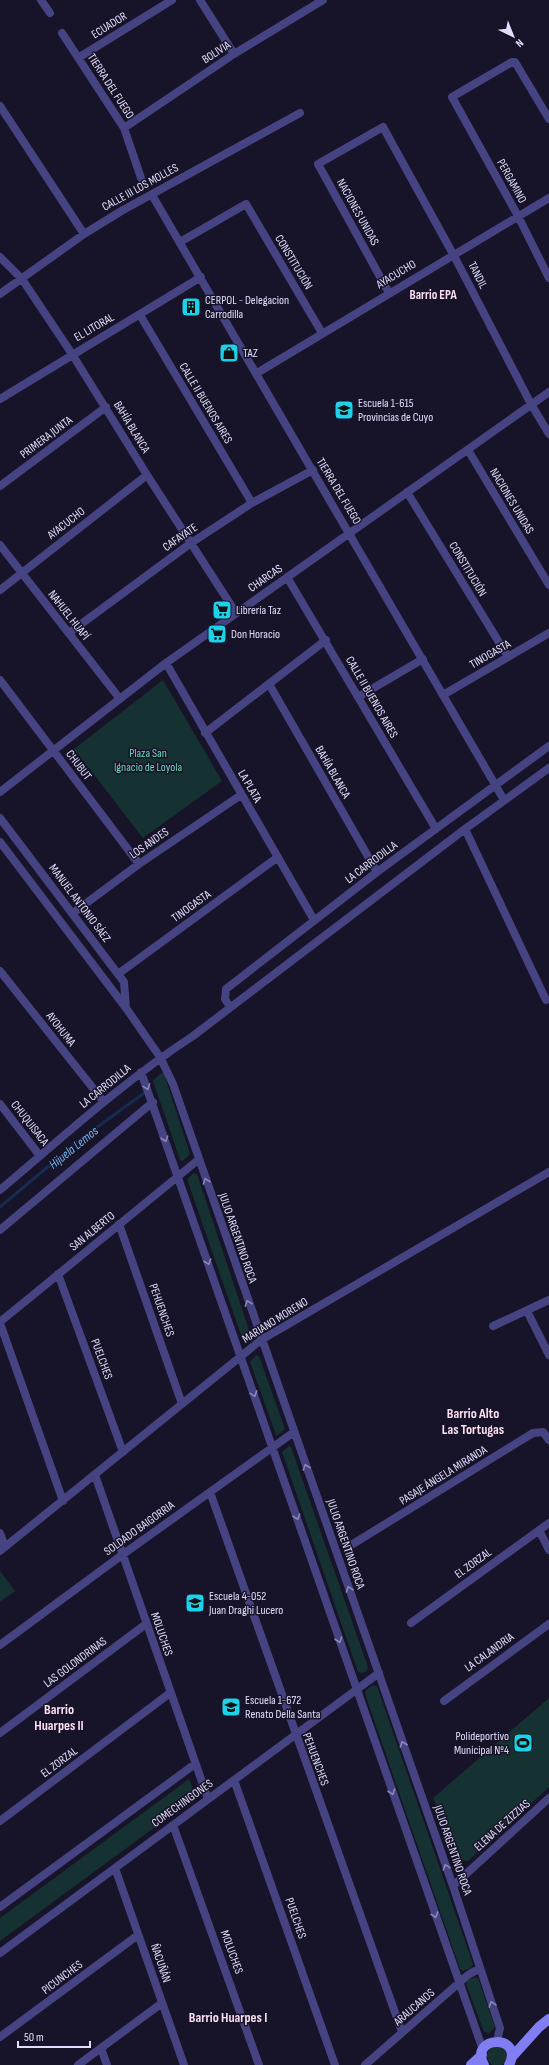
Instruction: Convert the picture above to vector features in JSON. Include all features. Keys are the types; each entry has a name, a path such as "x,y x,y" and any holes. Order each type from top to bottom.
{"main road":[{"path":"511,2062 539,2027 549,2018"},
{"path":"508,2046 539,2027"},
{"path":"471,2065 483,2057 488,2044 497,2041 508,2046"},
{"path":"508,2046 511,2062"}],"street":[{"path":"41,0 50,13"},
{"name":"ECUADOR","path":"78,58 172,0"},
{"path":"200,0 234,54"},
{"name":"BOLIVIA","path":"124,128 234,54 319,1"},
{"name":"TIERRA DEL FUEGO","path":"62,33 124,128 141,178"},
{"name":"PERGAMINO","path":"549,119 515,62 512,62 452,98 518,216 549,278"},
{"path":"0,106 84,234"},
{"name":"CALLE III LOS MOLLES","path":"0,294 84,234 123,210 300,113"},
{"name":"TANDIL","path":"318,164 383,127 453,254 531,404 549,434"},
{"name":"NACIONES UNIDAS","path":"318,164 389,293"},
{"name":"TIERRA DEL FUEGO","path":"152,195 504,800"},
{"name":"AYACUCHO","path":"256,373 549,198"},
{"name":"CONSTITUCIÓN","path":"180,242 246,204 322,333"},
{"name":"BAHÍA BLANCA","path":"0,257 22,279 72,354 147,475 236,613"},
{"name":"EL LITORAL","path":"0,399 201,277"},
{"name":"CALLE II BUENOS AIRES","path":"140,315 252,503"},
{"name":"CHARCAS","path":"0,792 166,663 549,392"},
{"name":"PRIMERA JUNTA","path":"0,486 106,407"},
{"name":"NACIONES UNIDAS","path":"468,450 549,585"},
{"name":"CAFAYATE","path":"69,633 191,543 252,503 313,470"},
{"name":"AYACUCHO","path":"0,590 147,475"},
{"name":"CONSTITUCIÓN","path":"407,492 508,657"},
{"name":"NAHUEL HUAPÍ","path":"0,545 120,699"},
{"name":"CALLE II BUENOS AIRES","path":"287,577 326,640 436,828"},
{"name":"TINOGASTA","path":"443,695 549,634"},
{"path":"205,733 326,640"},
{"path":"358,697 422,659"},
{"name":"LA PLATA","path":"166,663 314,920"},
{"name":"CHUBUT","path":"0,680 139,864"},
{"name":"BAHÍA BLANCA","path":"268,684 377,872"},
{"name":"LA CARRODILLA","path":"230,1007 225,999 226,989 377,872 549,746"},
{"name":"LA CARRODILLA","path":"0,1190 160,1057 193,1036 465,829 549,768"},
{"name":"LOS ANDES","path":"73,913 139,864 241,795"},
{"name":"MANUEL ANTONIO SÁEZ","path":"0,818 118,974 125,986 126,1008"},
{"path":"465,829 546,1000"},
{"path":"0,842 126,1008 160,1057"},
{"name":"TINOGASTA","path":"118,974 278,857"},
{"name":"AYOHUMA","path":"0,971 104,1102"},
{"name":"JULIO ARGENTINO ROCA","path":"160,1057 173,1084 198,1160 453,1886 500,2028 497,2041"},
{"path":"141,1072 153,1102 273,1446 483,2057"},
{"path":"0,1230 153,1102"},
{"name":"CHUQUISACA","path":"0,1104 40,1156"},
{"name":"SAN ALBERTO","path":"0,1322 198,1160"},
{"name":"MARIANO MORENO","path":"2,1549 261,1340 549,1172"},
{"name":"PEHUENCHES","path":"119,1224 182,1404"},
{"name":"PUELCHES","path":"58,1274 123,1452"},
{"path":"492,1326 549,1300"},
{"path":"527,1311 549,1355"},
{"path":"0,1322 63,1500"},
{"name":"SOLDADO BAIGORRIA","path":"0,1646 122,1555 294,1432"},
{"name":"PASAJE ÁNGELA MIRANDA","path":"348,1547 533,1433 543,1432 549,1440"},
{"name":"MOLUCHES","path":"95,1475 208,1799"},
{"name":"PEHUENCHES","path":"210,1492 295,1735 402,2032"},
{"name":"EL ZORZAL","path":"411,1623 549,1523"},
{"path":"539,1530 549,1550"},
{"path":"0,1533 2,1549"},
{"name":"LAS GOLONDRINAS","path":"0,1733 146,1624"},
{"name":"LA CALANDRIA","path":"444,1700 549,1624"},
{"name":"COMECHINGONES","path":"0,1953 379,1673"},
{"name":"EL ZORZAL","path":"0,1821 170,1693"},
{"name":"COMECHINGONES","path":"0,1907 195,1764"},
{"name":"PUELCHES","path":"234,1780 335,2065"},
{"name":"ELENA DE ZIZZIAS","path":"453,1886 549,1798"},
{"name":"MOLUCHES","path":"173,1825 259,2065"},
{"name":"ÑACUÑÁN","path":"115,1868 184,2065"},
{"name":"PICUNCHES","path":"0,2038 138,1935"},
{"name":"ARAUCANOS","path":"365,2065 468,1975 480,1968"},
{"path":"78,2065 162,2003"},
{"path":"101,2048 107,2065"}],"green space":[{"name":"Plaza San Ignacio de Loyola","path":"163,680 222,781 143,838 74,749"},
{"path":"161,1073 164,1074 190,1154 183,1161 180,1160 153,1081"},
{"path":"194,1173 197,1174 251,1336 246,1342 243,1341 188,1182 188,1178"},
{"path":"256,1355 259,1356 285,1429 278,1435 276,1435 250,1362"},
{"path":"289,1446 291,1447 368,1667 367,1671 361,1673 358,1672 282,1452"},
{"path":"0,1571 15,1591 0,1602"},
{"path":"373,1685 377,1686 473,1964 471,1968 463,1971 460,1969 365,1694 366,1690"},
{"name":"Polideportivo Municipal Nº4","path":"549,1698 549,1787 468,1861 459,1860 433,1798"},
{"path":"189,1779 196,1797 0,1941 0,1918"},
{"path":"475,1977 478,1978 495,2027 489,2033 484,2032 466,1984 468,1980"},
{"path":"493,2046 501,2046 507,2052 507,2060 501,2066 493,2066 487,2060 487,2052"}],"waterway":[{"name":"Hijuela Lemos","path":"0,1207 82,1138 147,1091"}],"place":[{"name":"CERPOL - Delegacion Carrodilla","path":"191,307"},
{"name":"TAZ","path":"229,353"},
{"name":"Escuela 1-615 Provincias de Cuyo","path":"344,410"},
{"name":"Librería Taz","path":"222,610"},
{"name":"Don Horacio","path":"217,634"},
{"name":"Escuela 4-052 Juan Draghi Lucero","path":"195,1603"},
{"name":"Escuela 1-672 Renato Della Santa","path":"231,1707"},
{"name":"Polideportivo Municipal Nº4","path":"523,1743"}],"district":[{"name":"Barrio EPA","path":"433,294"},
{"name":"Barrio Alto Las Tortugas","path":"473,1422"},
{"name":"Barrio Huarpes II","path":"59,1718"},
{"name":"Barrio Huarpes I","path":"228,2017"}]}
